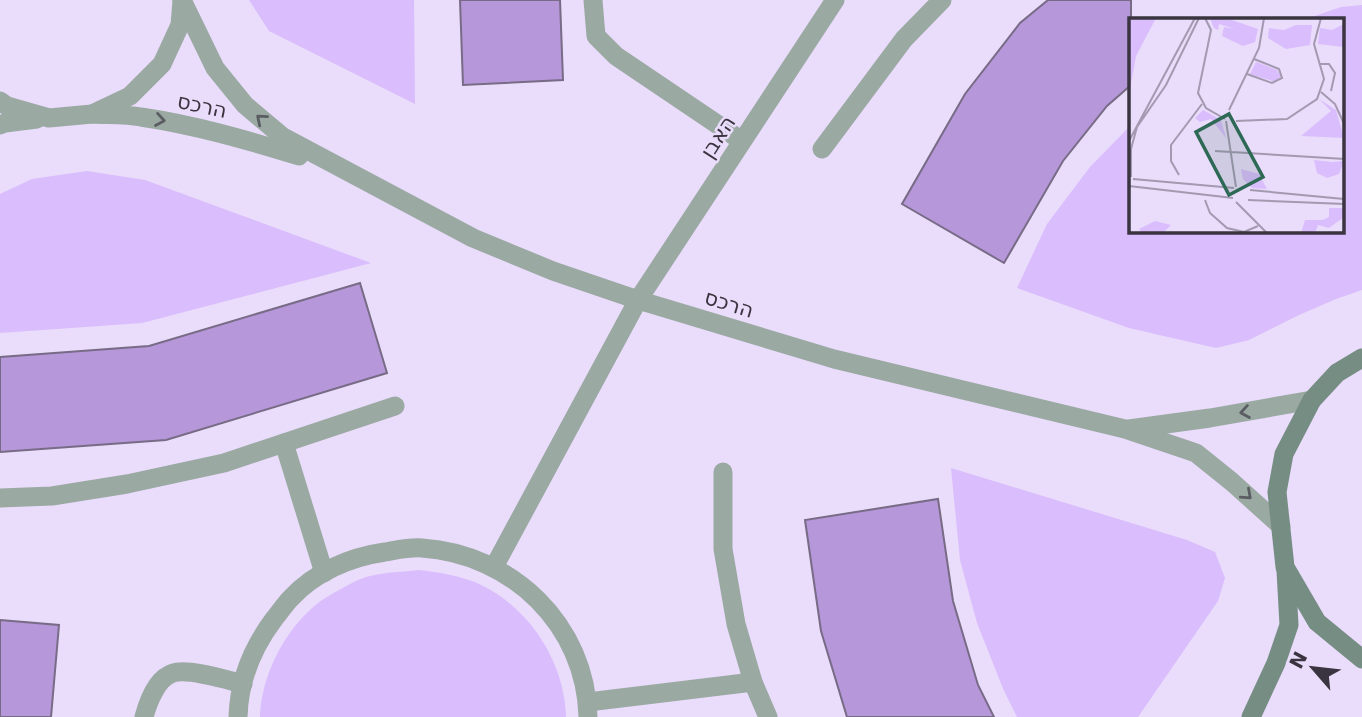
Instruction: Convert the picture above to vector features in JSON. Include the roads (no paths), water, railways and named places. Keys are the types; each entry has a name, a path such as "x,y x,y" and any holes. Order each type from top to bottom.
{"main road":[{"path":"1251,717 1276,663 1289,625 1286,567 1277,492 1284,454 1312,401 1337,373 1362,358"},
{"path":"1286,567 1317,622 1362,659"}],"street":[{"path":"0,125 92,114 130,96 162,64 180,25 182,0"},
{"name":"הרכס","path":"182,0 215,68 245,104 283,137 473,238 553,271 638,300 834,359 1125,429 1196,453 1281,526"},
{"path":"593,0 596,36 616,56 742,141"},
{"name":"האבן","path":"494,567 638,300 835,0"},
{"path":"822,149 904,38 942,0"},
{"path":"0,101 7,106 49,118"},
{"name":"הרכס","path":"92,114 138,116 216,131 340,167"},
{"name":"הרכס","path":"1125,429 1312,401"},
{"path":"0,498 52,496 127,484 225,463 396,405"},
{"path":"284,443 324,573"},
{"path":"723,472 723,549 736,624 753,682 768,717"},
{"path":"238,717 240,697 251,655 290,598 309,582 340,564 364,555 418,548 444,550 479,561 494,567 525,588 553,615 574,651 582,671 588,709 753,682"},
{"path":"144,717 158,684 173,673 190,672 243,684"}]}
